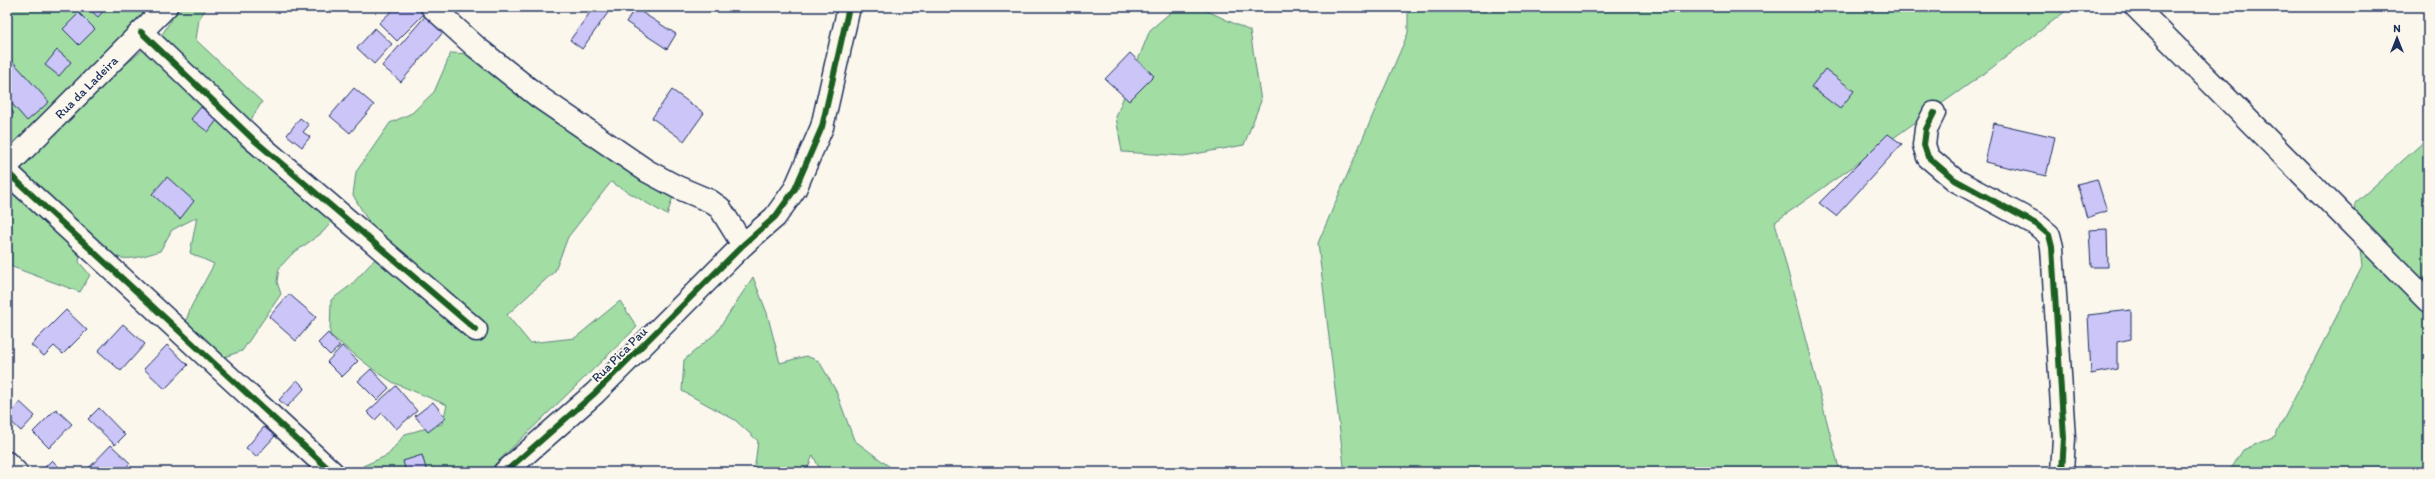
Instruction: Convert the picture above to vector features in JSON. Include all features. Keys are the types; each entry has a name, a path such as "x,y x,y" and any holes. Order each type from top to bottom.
{"street":[{"name":"Rua da Ladeira","path":"7,166 166,7"},
{"path":"432,7 476,47 539,97 646,171 677,187 710,201 720,208 743,245"},
{"name":"Rua Pica Pau","path":"505,472 595,393 743,245 775,217 795,189 822,127 849,7"},
{"path":"2136,7 2428,301"},
{"path":"141,32 254,140 476,330"},
{"path":"1934,113 1926,129 1924,145 1928,157 1955,180 2036,224 2049,235 2064,438 2062,472"},
{"path":"7,172 332,472"},
{"path":"7,463 16,472"}],"green space":[{"path":"7,7 153,7 82,75 58,106 7,157"},
{"path":"179,7 207,7 199,19 196,40 262,102 250,121 241,146 275,163 336,217 322,233 292,254 279,268 277,282 281,294 242,351 224,357 204,345 185,323 191,307 214,264 190,253 197,217 172,230 160,251 139,257 123,258 115,256 108,252 93,236 81,250 79,262 90,275 80,292 7,265 7,181 94,91 163,33"},
{"path":"1177,7 1199,7 1250,31 1261,101 1244,145 1184,156 1122,152 1116,117 1130,80 1150,30"},
{"path":"1408,7 2071,7 1989,70 1775,222 1840,472 1347,472 1344,466 1318,243 1408,33"},
{"path":"451,53 473,54 631,172 673,197 667,215 611,182 568,237 555,271 507,315 530,343 575,338 620,301 637,327 487,472 363,472 363,466 388,455 405,434 442,424 447,405 394,383 374,370 330,335 331,300 351,285 377,257 375,233 353,195 356,172 390,123 412,113 434,92"},
{"path":"2428,138 2428,472 2229,472 2243,450 2275,436 2362,267 2355,203"},
{"path":"753,277 767,313 780,363 806,356 819,361 836,391 854,440 894,470 821,472 813,455 806,472 754,472 758,441 735,420 682,391 684,360 716,333"}],"building":[{"path":"87,7 107,7 98,17"},
{"path":"396,7 417,7 424,14 397,41 379,23"},
{"path":"594,7 612,7 582,49 570,40"},
{"path":"635,8 676,34 667,49 626,22"},
{"path":"79,13 95,29 79,45 63,29"},
{"path":"427,14 445,30 401,82 382,66"},
{"path":"375,28 392,44 374,64 357,48"},
{"path":"57,50 71,62 59,76 45,65"},
{"path":"1130,53 1154,76 1129,101 1105,79"},
{"path":"7,55 49,102 27,121 7,98"},
{"path":"1825,69 1854,91 1840,109 1811,87"},
{"path":"354,88 374,105 350,133 330,116"},
{"path":"672,90 704,113 684,141 652,118"},
{"path":"7,106 14,113 7,121"},
{"path":"201,107 217,120 208,132 191,119"},
{"path":"300,118 309,125 303,132 310,137 302,147 287,135"},
{"path":"1994,123 2055,137 2046,176 1985,162"},
{"path":"1888,134 1902,144 1836,216 1819,203"},
{"path":"167,177 194,201 180,219 152,194"},
{"path":"2097,179 2107,211 2087,218 2077,184"},
{"path":"2107,229 2108,267 2091,267 2089,230"},
{"path":"289,294 316,317 296,341 269,317"},
{"path":"66,310 87,330 63,354 54,346 44,356 31,345"},
{"path":"2131,310 2131,339 2117,342 2117,369 2091,374 2088,315"},
{"path":"123,324 145,344 121,371 98,351"},
{"path":"328,333 340,346 330,355 318,343"},
{"path":"167,345 188,365 165,389 144,369"},
{"path":"342,346 358,361 342,377 327,362"},
{"path":"371,369 389,388 377,400 358,381"},
{"path":"297,380 305,388 287,407 279,400"},
{"path":"396,386 417,411 396,429 382,413 375,420 367,412"},
{"path":"20,402 35,416 21,431 7,418"},
{"path":"433,402 446,418 428,432 415,416"},
{"path":"99,408 125,435 115,445 88,419"},
{"path":"56,409 72,424 49,448 33,432"},
{"path":"264,427 275,436 256,457 246,448"},
{"path":"111,445 130,463 122,472 85,472"},
{"path":"422,455 427,472 406,472 403,461"},
{"path":"52,460 63,471 44,472 42,470"}],"cycle path":[{"path":"505,472 595,393 743,245 775,217 795,189 822,127 849,7"},
{"path":"141,32 254,140 476,330"},
{"path":"1934,113 1926,129 1924,145 1928,157 1955,180 2036,224 2049,235 2052,247 2064,438 2062,472"},
{"path":"7,172 332,472"}]}
